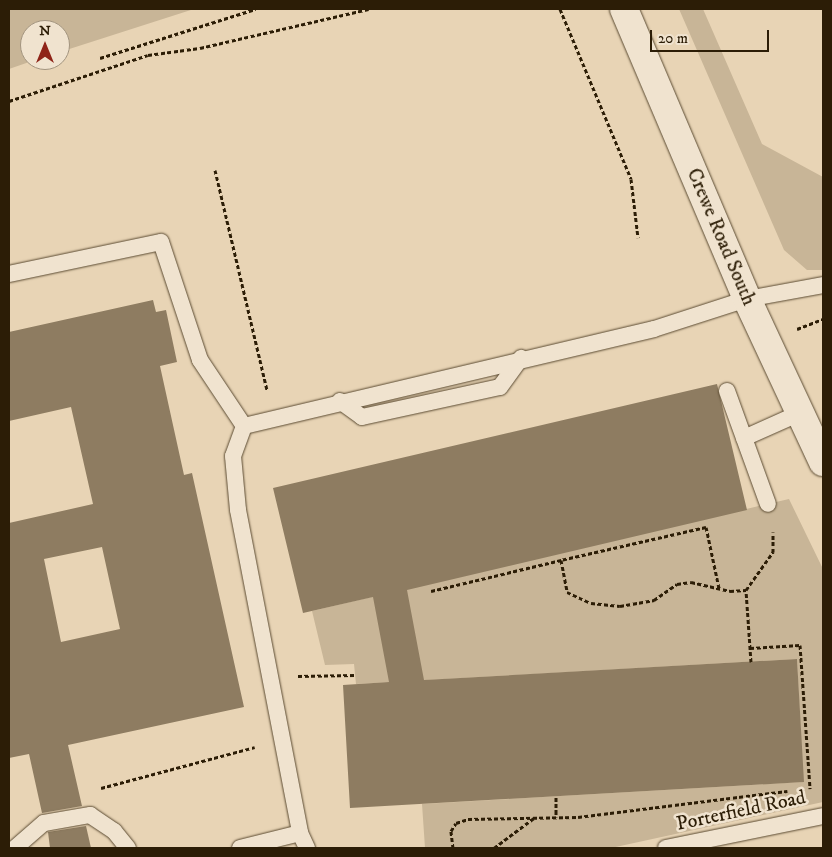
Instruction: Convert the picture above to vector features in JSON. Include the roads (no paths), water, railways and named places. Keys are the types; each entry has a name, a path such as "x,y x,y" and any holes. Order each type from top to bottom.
{"street":[{"name":"Crewe Road South","path":"624,9 747,299 823,462"}],"lane":[{"path":"9,274 161,242 200,360 244,426"},
{"path":"244,426 521,358 654,329 747,299 823,285"},
{"path":"340,401 362,416 500,388 521,358"},
{"path":"727,391 768,504"},
{"path":"744,438 800,413"},
{"path":"244,426 233,456 238,510 300,833 307,848"},
{"path":"15,848 44,823 90,815 114,831 128,848"},
{"name":"Porterfield Road","path":"666,848 823,816"},
{"path":"240,848 300,833"}]}
